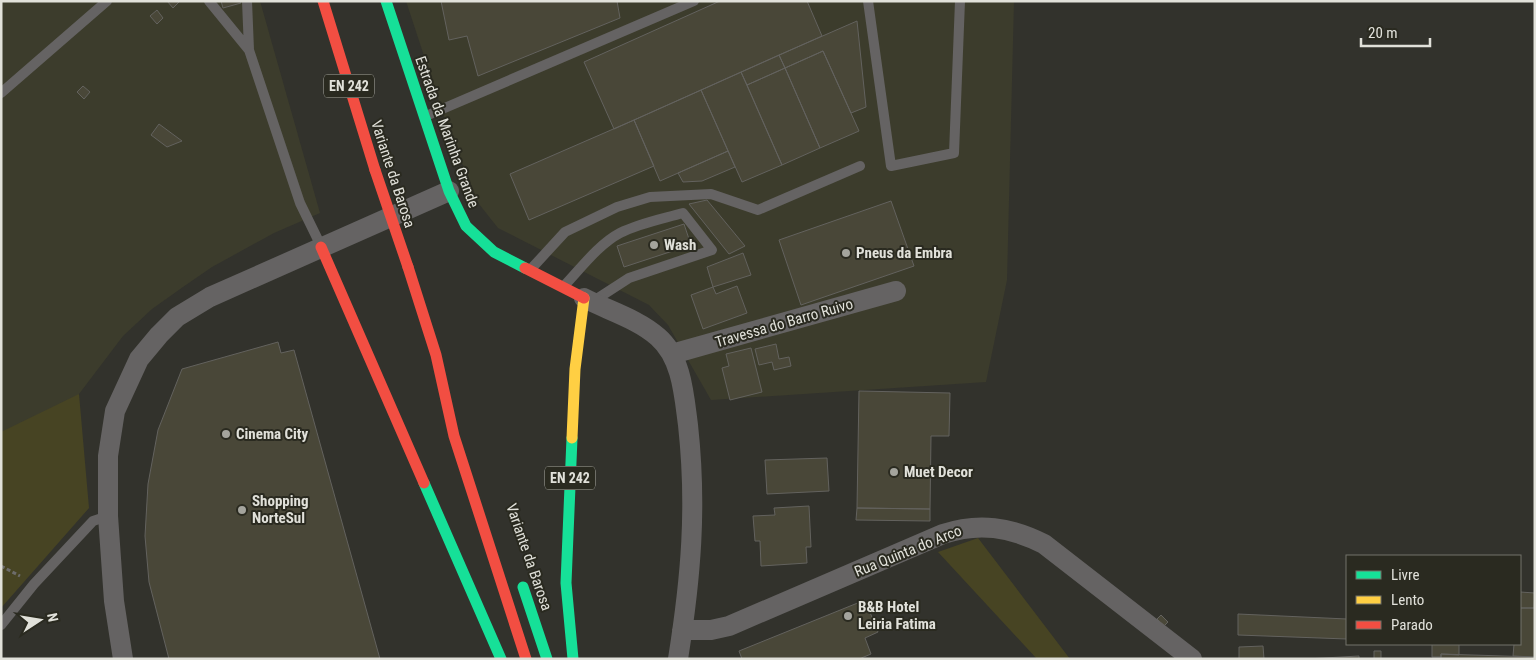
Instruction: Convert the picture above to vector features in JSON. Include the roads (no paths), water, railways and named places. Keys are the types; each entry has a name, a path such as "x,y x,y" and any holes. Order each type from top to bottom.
{"main road":[{"name":"Variante da Barosa","path":"323,1 436,355 454,436 526,659"},
{"name":"Estrada da Marinha Grande","path":"386,1 448,191 466,226 474,236 494,252 588,300"},
{"path":"322,247 501,659"},
{"name":"EN 242","path":"573,659 566,583 575,369 588,300"},
{"name":"Variante da Barosa","path":"436,355 458,404"},
{"name":"Variante da Barosa","path":"519,576 547,659"}],"street":[{"path":"123,659 110,565 108,516 110,433 115,411 140,359 177,317 210,297 448,191"},
{"name":"Travessa do Barro Ruivo","path":"672,354 896,291"},
{"path":"588,300 645,328 658,337 672,354 685,399 693,489 693,530 678,659"},
{"name":"Rua Quinta do Arco","path":"682,630 711,630 729,626 943,534 963,528 984,526 1024,534 1044,544 1192,659"}],"lane":[{"path":"1,93 107,1"},
{"path":"209,1 248,50"},
{"path":"247,1 248,50 300,203 322,247"},
{"path":"423,117 694,1"},
{"path":"868,1 891,166 954,153 960,1"},
{"path":"530,270 565,232 617,207 650,197 711,194 758,210 860,166"},
{"path":"563,287 619,233 641,224 683,213 712,250 629,278 588,300"},
{"path":"1,625 34,584 93,521 108,516"}],"place":[{"name":"Wash","path":"654,245"},
{"name":"Pneus da Embra","path":"846,253"},
{"name":"Cinema City","path":"226,434"},
{"name":"Muet Decor","path":"894,472"},
{"name":"Shopping NorteSul","path":"242,510"},
{"name":"B&B Hotel Leiria Fatima","path":"848,616"}]}
